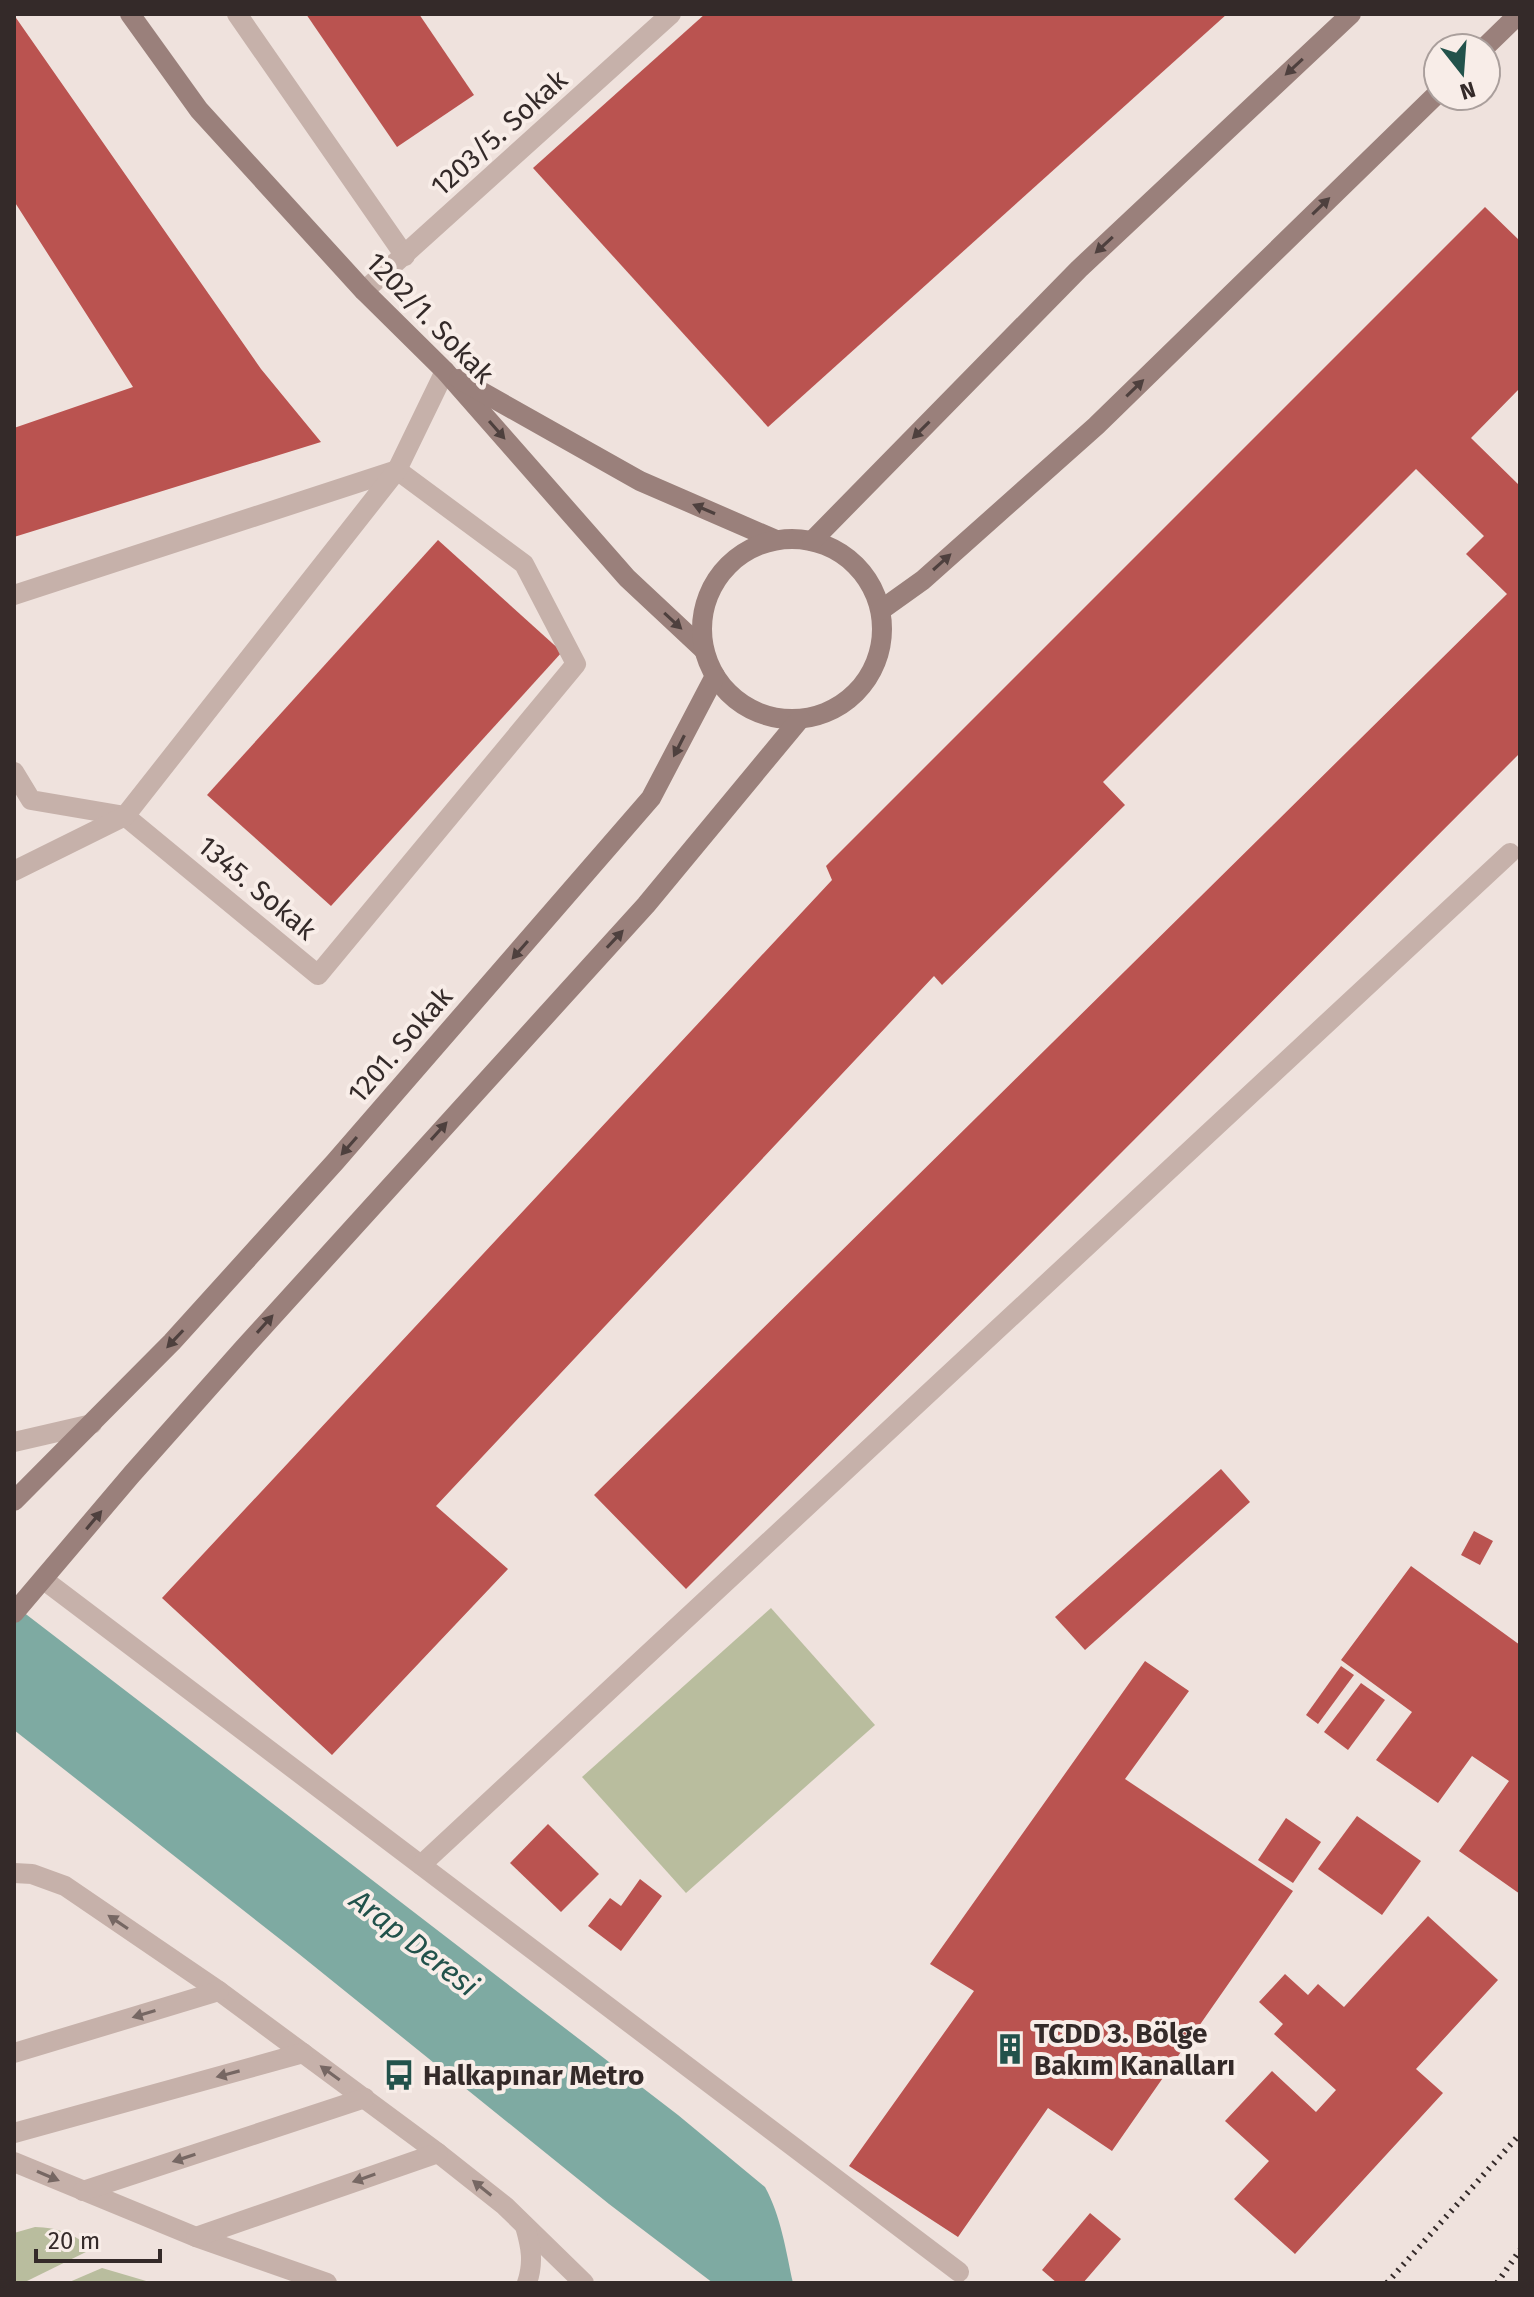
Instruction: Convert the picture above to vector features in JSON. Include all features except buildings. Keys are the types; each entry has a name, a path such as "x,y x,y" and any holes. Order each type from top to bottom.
{"main road":[{"name":"1202/1. Sokak","path":"130,14 199,110 364,291 445,371 627,578 704,650"},
{"path":"812,541 1079,269 1351,14"},
{"path":"1500,32 1519,14"},
{"path":"881,610 923,580 1096,426 1422,109"},
{"path":"445,371 640,481 776,540"},
{"path":"776,540 812,541 836,549 856,565 872,586 881,610 882,640 873,670 855,694 830,711 800,719 775,718 751,710 731,696 715,676 704,650 702,620 709,592 726,568 748,550 776,540"},
{"name":"1201. Sokak","path":"14,1501 172,1342 335,1162 651,798 715,676"},
{"path":"14,1613 222,1372 646,905 800,719"}],"street":[{"name":"1202/1. Sokak","path":"237,14 405,256"},
{"name":"1203/5. Sokak","path":"364,291 663,17"},
{"path":"14,871 125,816 397,470 445,371"},
{"path":"14,595 397,470"},
{"name":"1345. Sokak","path":"125,816 318,975 576,664 524,564 397,470"},
{"path":"14,772 31,800 125,816"},
{"path":"421,1865 1510,853"},
{"path":"14,1442 92,1424"},
{"path":"44,1580 959,2272"},
{"path":"14,1873 32,1874 65,1886 219,1991 438,2153 525,2226 584,2283"},
{"path":"14,2053 219,1991"},
{"path":"14,2133 303,2053"},
{"path":"83,2191 365,2098"},
{"path":"196,2237 438,2153"},
{"path":"14,2162 196,2237 327,2283"},
{"path":"525,2226 532,2253 532,2268 527,2283"}],"green space":[{"path":"771,1608 875,1725 686,1893 582,1777"},
{"path":"35,2227 65,2232 92,2249 23,2283 14,2283 14,2233"},
{"path":"102,2268 153,2283 67,2283"}],"water":[{"name":"Arap Deresi","path":"14,1605 678,2115 765,2187 779,2222 793,2283 713,2283 609,2204 14,1730"}],"railway":[{"path":"1387,2283 1520,2134"},
{"path":"1497,2283 1520,2250"}],"place":[{"name":"TCDD 3. Bölge Bakım Kanalları","path":"1010,2049"},
{"name":"Halkapınar Metro","path":"399,2075"}]}
